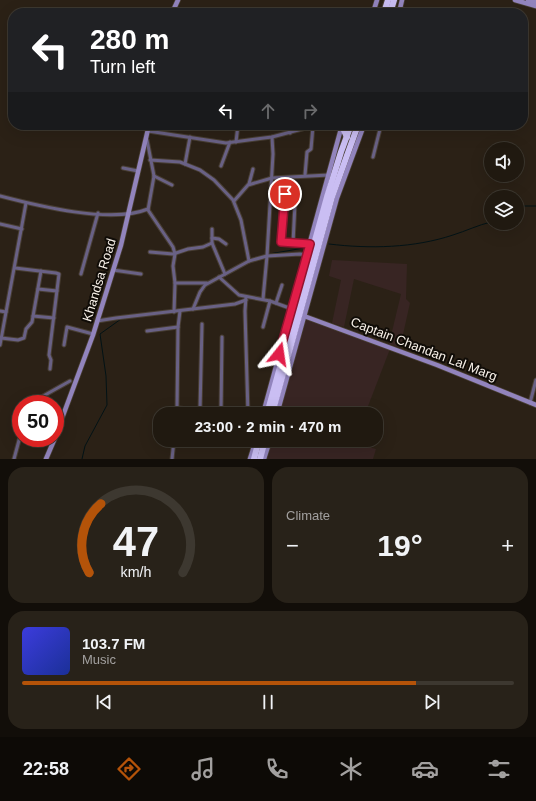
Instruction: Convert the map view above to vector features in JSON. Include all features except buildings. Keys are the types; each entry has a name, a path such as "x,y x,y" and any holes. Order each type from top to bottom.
{"highway":[{"path":"344,130 347,137"},
{"path":"268,407 306,263 349,130"},
{"path":"274,407 332,197 356,130"},
{"path":"347,155 355,146"},
{"path":"343,166 346,173"},
{"path":"254,459 257,447"},
{"path":"260,459 263,447"}],"main road":[{"path":"375,6 377,0"},
{"path":"515,0 536,6"},
{"path":"528,0 536,2"},
{"path":"265,407 306,263 306,255 341,130"},
{"path":"279,407 337,198 362,130"},
{"name":"Khandsa Road","path":"64,413 98,321 129,213 148,131"},
{"name":"Captain Chandan Lal Marg","path":"304,316 437,365 536,405"},
{"name":"Khandsa Road","path":"46,459 51,447"},
{"path":"250,459 254,447"},
{"path":"264,459 268,447"}],"street":[{"path":"236,142 237,130"},
{"path":"148,131 218,142 236,142 272,137 299,130"},
{"path":"304,175 307,152 311,149 310,130"},
{"path":"373,157 380,130"},
{"path":"185,164 190,137"},
{"path":"263,300 267,256 270,178 273,154 272,137"},
{"path":"147,138 154,176 148,209 176,254 173,266 175,283 174,312"},
{"path":"221,166 230,142"},
{"path":"150,160 180,162 200,170 209,176 234,202 241,220 248,261"},
{"path":"123,168 138,171"},
{"path":"234,202 249,184 253,169"},
{"path":"249,184 270,178 304,175 329,175"},
{"path":"154,176 172,185"},
{"path":"285,194 281,241 310,244"},
{"path":"0,196 26,203 98,214 129,213 148,209"},
{"path":"0,345 26,203"},
{"path":"293,243 295,203"},
{"path":"82,274 98,214"},
{"path":"0,224 22,229"},
{"path":"212,229 212,243 225,274"},
{"path":"212,238 220,239 226,244"},
{"path":"150,252 176,254 188,249 203,247 212,243"},
{"path":"193,309 200,292 207,283 248,261 267,256 306,255"},
{"path":"15,268 58,273 49,355 51,360 50,369"},
{"path":"113,270 141,274"},
{"path":"1,338 18,340 24,338 26,329 31,324 41,271"},
{"path":"219,277 237,294 246,299 270,301 292,309"},
{"path":"175,283 207,283"},
{"path":"276,303 282,285"},
{"path":"38,289 57,291"},
{"path":"98,321 235,304 246,299"},
{"path":"246,299 248,407"},
{"path":"263,327 270,301"},
{"path":"0,311 6,312"},
{"path":"177,407 178,327 180,311"},
{"path":"33,316 54,318"},
{"path":"200,407 202,324"},
{"path":"64,345 66,327 93,334"},
{"path":"147,331 178,327"},
{"path":"221,407 222,337"},
{"path":"530,403 536,380"},
{"path":"46,395 70,382"},
{"path":"14,459 17,447"},
{"path":"172,459 173,447"}],"shaded area":[{"path":"332,260 407,264 406,299 410,303 400,348 389,344 401,294 354,279 344,327 332,323 341,280 329,276"},
{"path":"306,319 390,349 368,407 281,407"},
{"path":"270,447 368,447 376,449 373,459 267,459"}],"waterway":[{"path":"524,206 536,206"},
{"path":"329,244 376,247 423,243 484,224"},
{"path":"269,254 304,248"},
{"path":"228,274 241,267"},
{"path":"184,311 193,310"},
{"path":"82,459 85,446 107,405 106,376 100,334 121,319 130,318"}],"route":[{"path":"279,354 310,244 281,242 285,194"}]}
